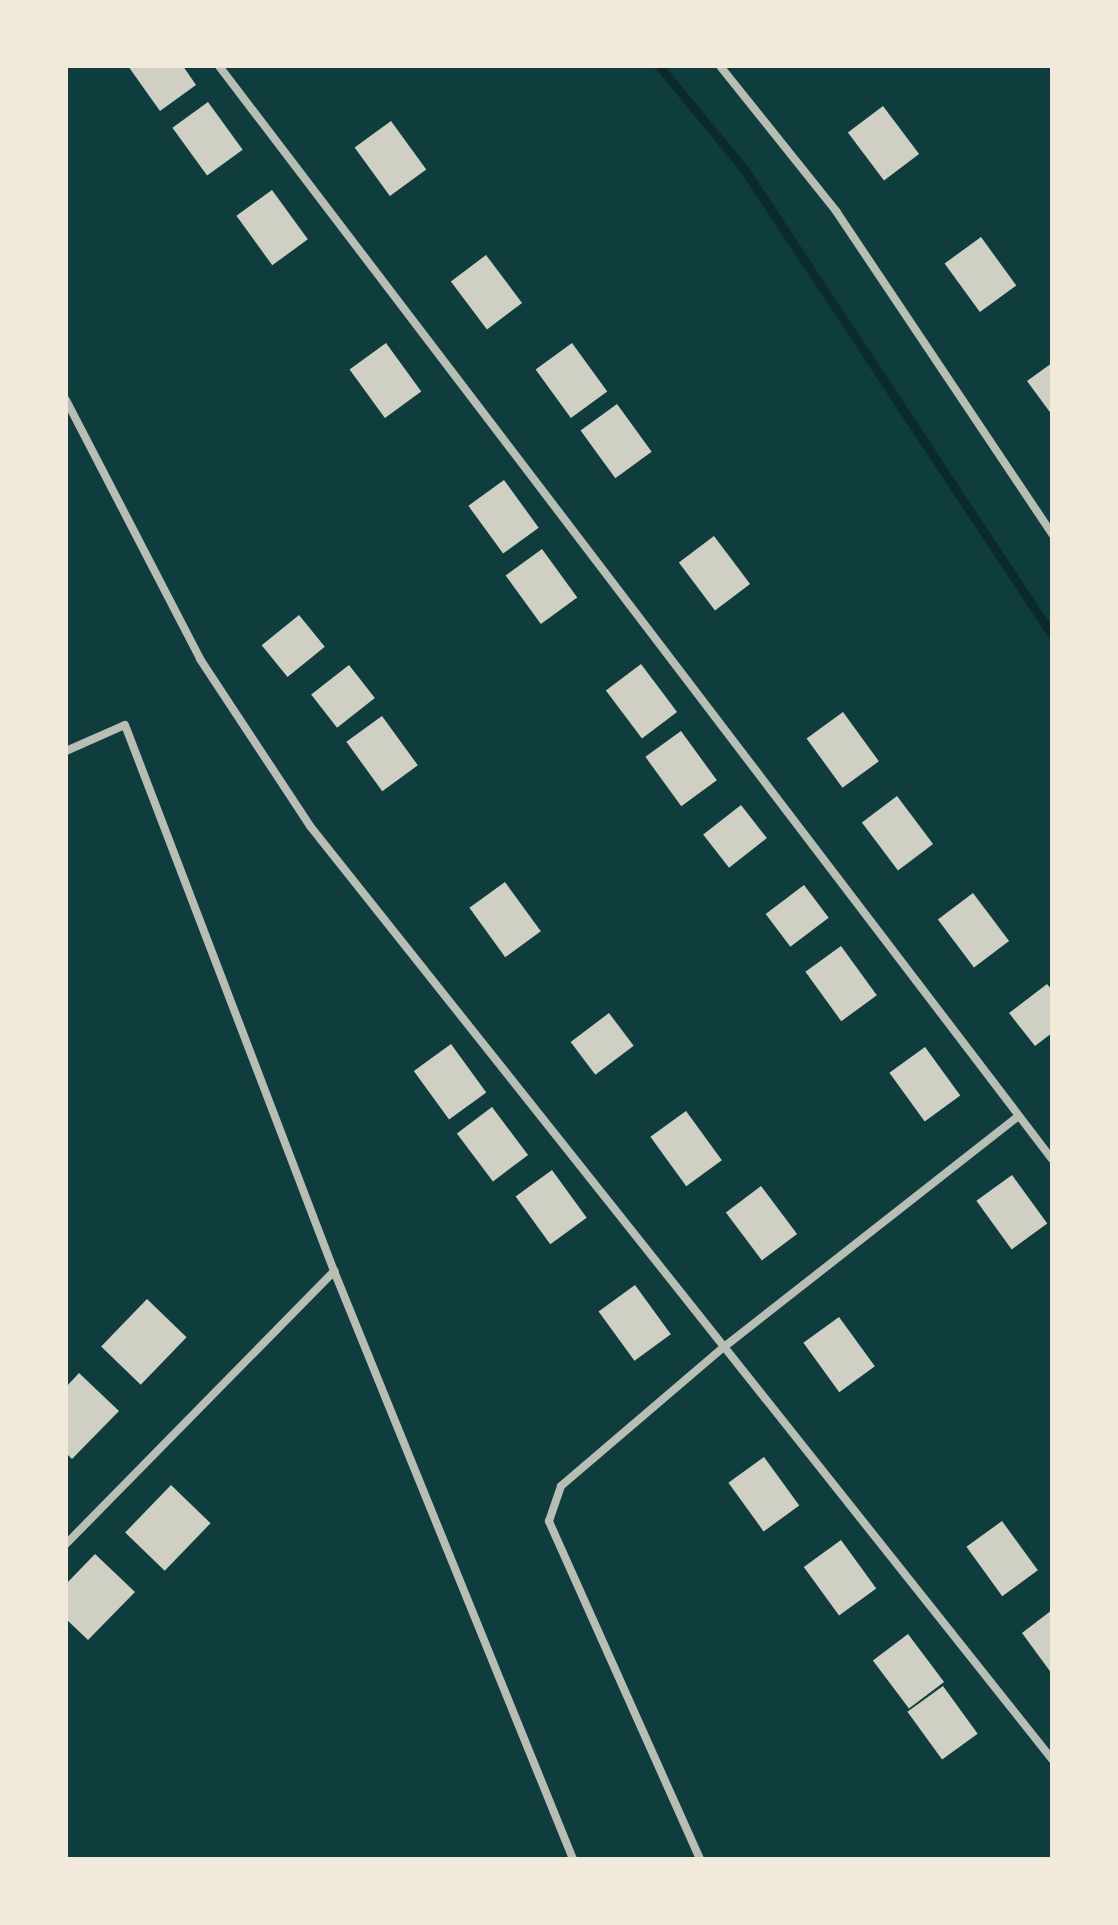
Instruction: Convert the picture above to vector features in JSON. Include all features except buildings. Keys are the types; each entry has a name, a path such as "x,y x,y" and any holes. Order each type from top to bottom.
{"street":[{"path":"219,66 1052,1159"},
{"path":"720,66 836,211 1052,534"},
{"path":"66,400 200,659 310,826 1052,1759"},
{"path":"66,751 125,725 334,1271 573,1859"},
{"path":"700,1859 549,1521 561,1486 724,1347 1017,1117"},
{"path":"66,1544 334,1271"}],"waterway":[{"path":"659,66 744,169 1052,635"}]}
